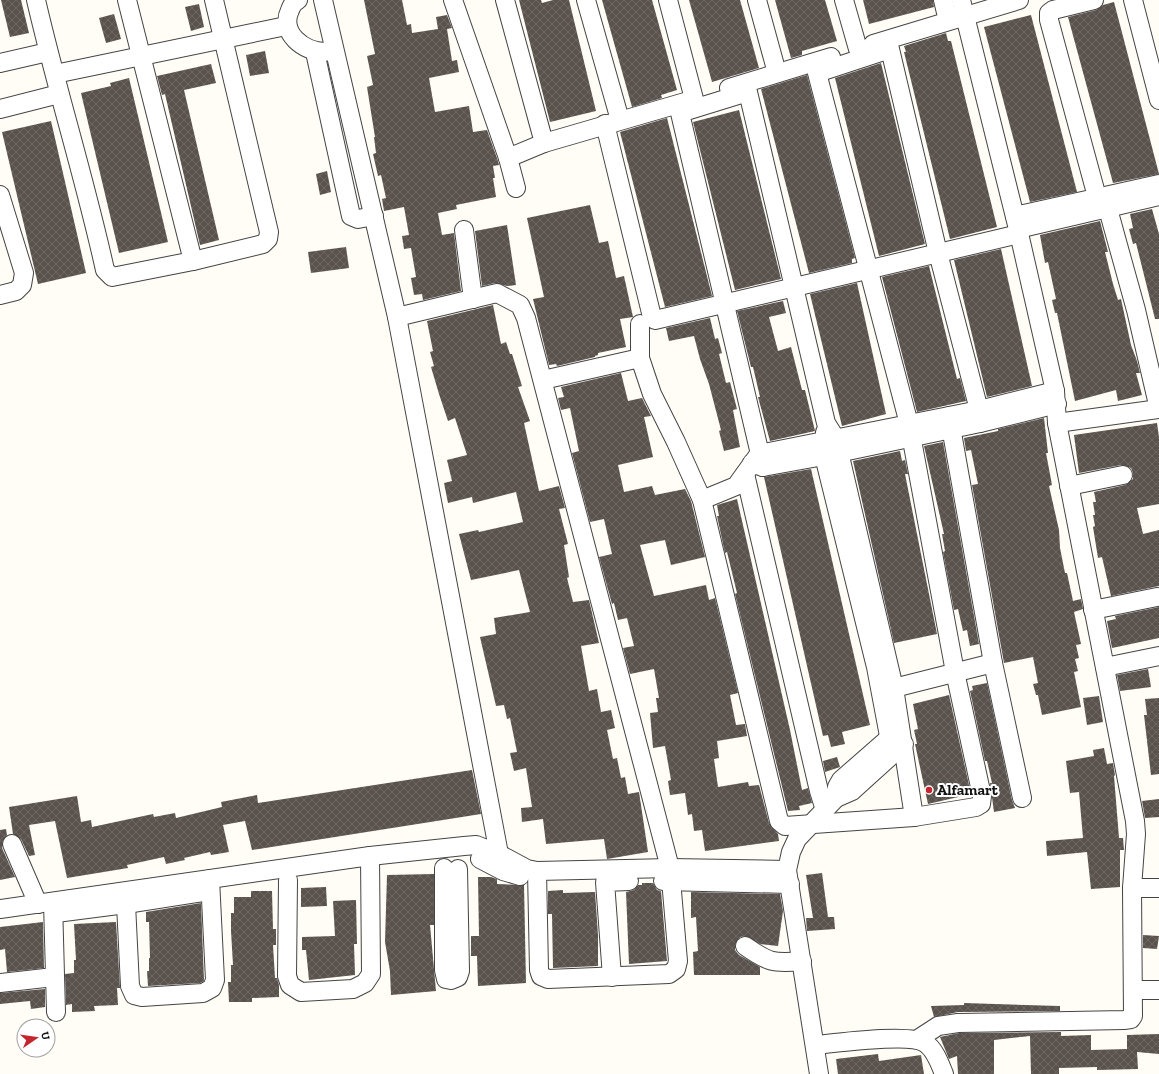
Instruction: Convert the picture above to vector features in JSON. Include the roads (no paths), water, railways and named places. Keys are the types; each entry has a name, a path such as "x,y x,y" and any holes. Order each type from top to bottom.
{"street":[{"path":"36,0 59,94 88,195 105,270 112,276 193,261 263,244 268,239 269,232 214,0"},
{"path":"127,0 193,261"},
{"path":"298,0 293,3 287,16 286,26 299,43 315,52 336,52"},
{"path":"323,0 397,317 489,854"},
{"path":"453,0 508,158 516,188"},
{"path":"505,0 544,142"},
{"path":"586,0 652,317 658,321 938,253 1159,184"},
{"path":"668,0 694,99"},
{"path":"757,0 776,72"},
{"path":"844,0 858,49"},
{"path":"943,0 948,21"},
{"path":"508,158 544,142 694,99 776,72 858,49 948,21 963,8 1019,0"},
{"path":"1057,423 1159,409 1136,310 1102,203 1049,20 1049,13 1053,10 1094,0"},
{"path":"1133,0 1159,100"},
{"path":"918,1039 938,1026 958,1023 1131,1019 1133,1016 1132,888 1135,827 1057,423 1056,398 1018,227 963,8"},
{"path":"55,74 286,26"},
{"path":"640,324 640,358 652,394 676,442 702,500 779,821 785,826 813,823 867,822 914,817 976,807 981,804 982,796 955,672 910,430 817,73 890,49 938,253 979,416"},
{"path":"0,63 48,52"},
{"path":"315,52 351,216 358,219 374,216"},
{"path":"831,804 819,791 724,304 680,113 748,92 882,666 914,817"},
{"path":"0,109 59,94"},
{"path":"0,195 24,273 22,285 16,291 0,295"},
{"path":"1102,203 1159,196"},
{"path":"464,230 473,299"},
{"path":"397,317 497,293 520,305 526,318 671,875 678,961 676,969 669,974 612,977 548,979 541,976 539,970 537,876"},
{"path":"542,380 640,358"},
{"path":"702,500 736,486 755,464 1056,398"},
{"path":"950,422 993,663 1022,798"},
{"path":"1069,486 1123,475"},
{"path":"1092,610 1157,597"},
{"path":"1105,667 1159,656"},
{"path":"894,688 993,663"},
{"path":"882,666 894,688 897,740"},
{"path":"819,1074 816,1045 788,877 794,846 831,804 839,783 859,774 897,740"},
{"path":"12,844 48,906 56,1012"},
{"path":"440,862 476,845 489,854 527,869 537,876 605,882 671,875"},
{"path":"0,920 48,906 370,862 440,862 489,854"},
{"path":"0,908 126,904 210,884 288,880 370,862"},
{"path":"288,880 287,976 290,985 301,992 353,989 365,983 371,974 370,862"},
{"path":"440,862 460,971 458,977 451,980 446,979 444,970 440,862"},
{"path":"537,876 671,875 788,877"},
{"path":"605,882 612,977"},
{"path":"126,904 130,986 134,995 142,997 203,993 212,988 215,980 210,884"},
{"path":"1132,888 1159,888"},
{"path":"745,946 763,959 789,962 802,961"},
{"path":"0,983 54,978"},
{"path":"1133,990 1159,990"},
{"path":"816,1045 874,1040 918,1039 927,1043 944,1074"}],"place":[{"name":"Alfamart","path":"929,790"}]}
